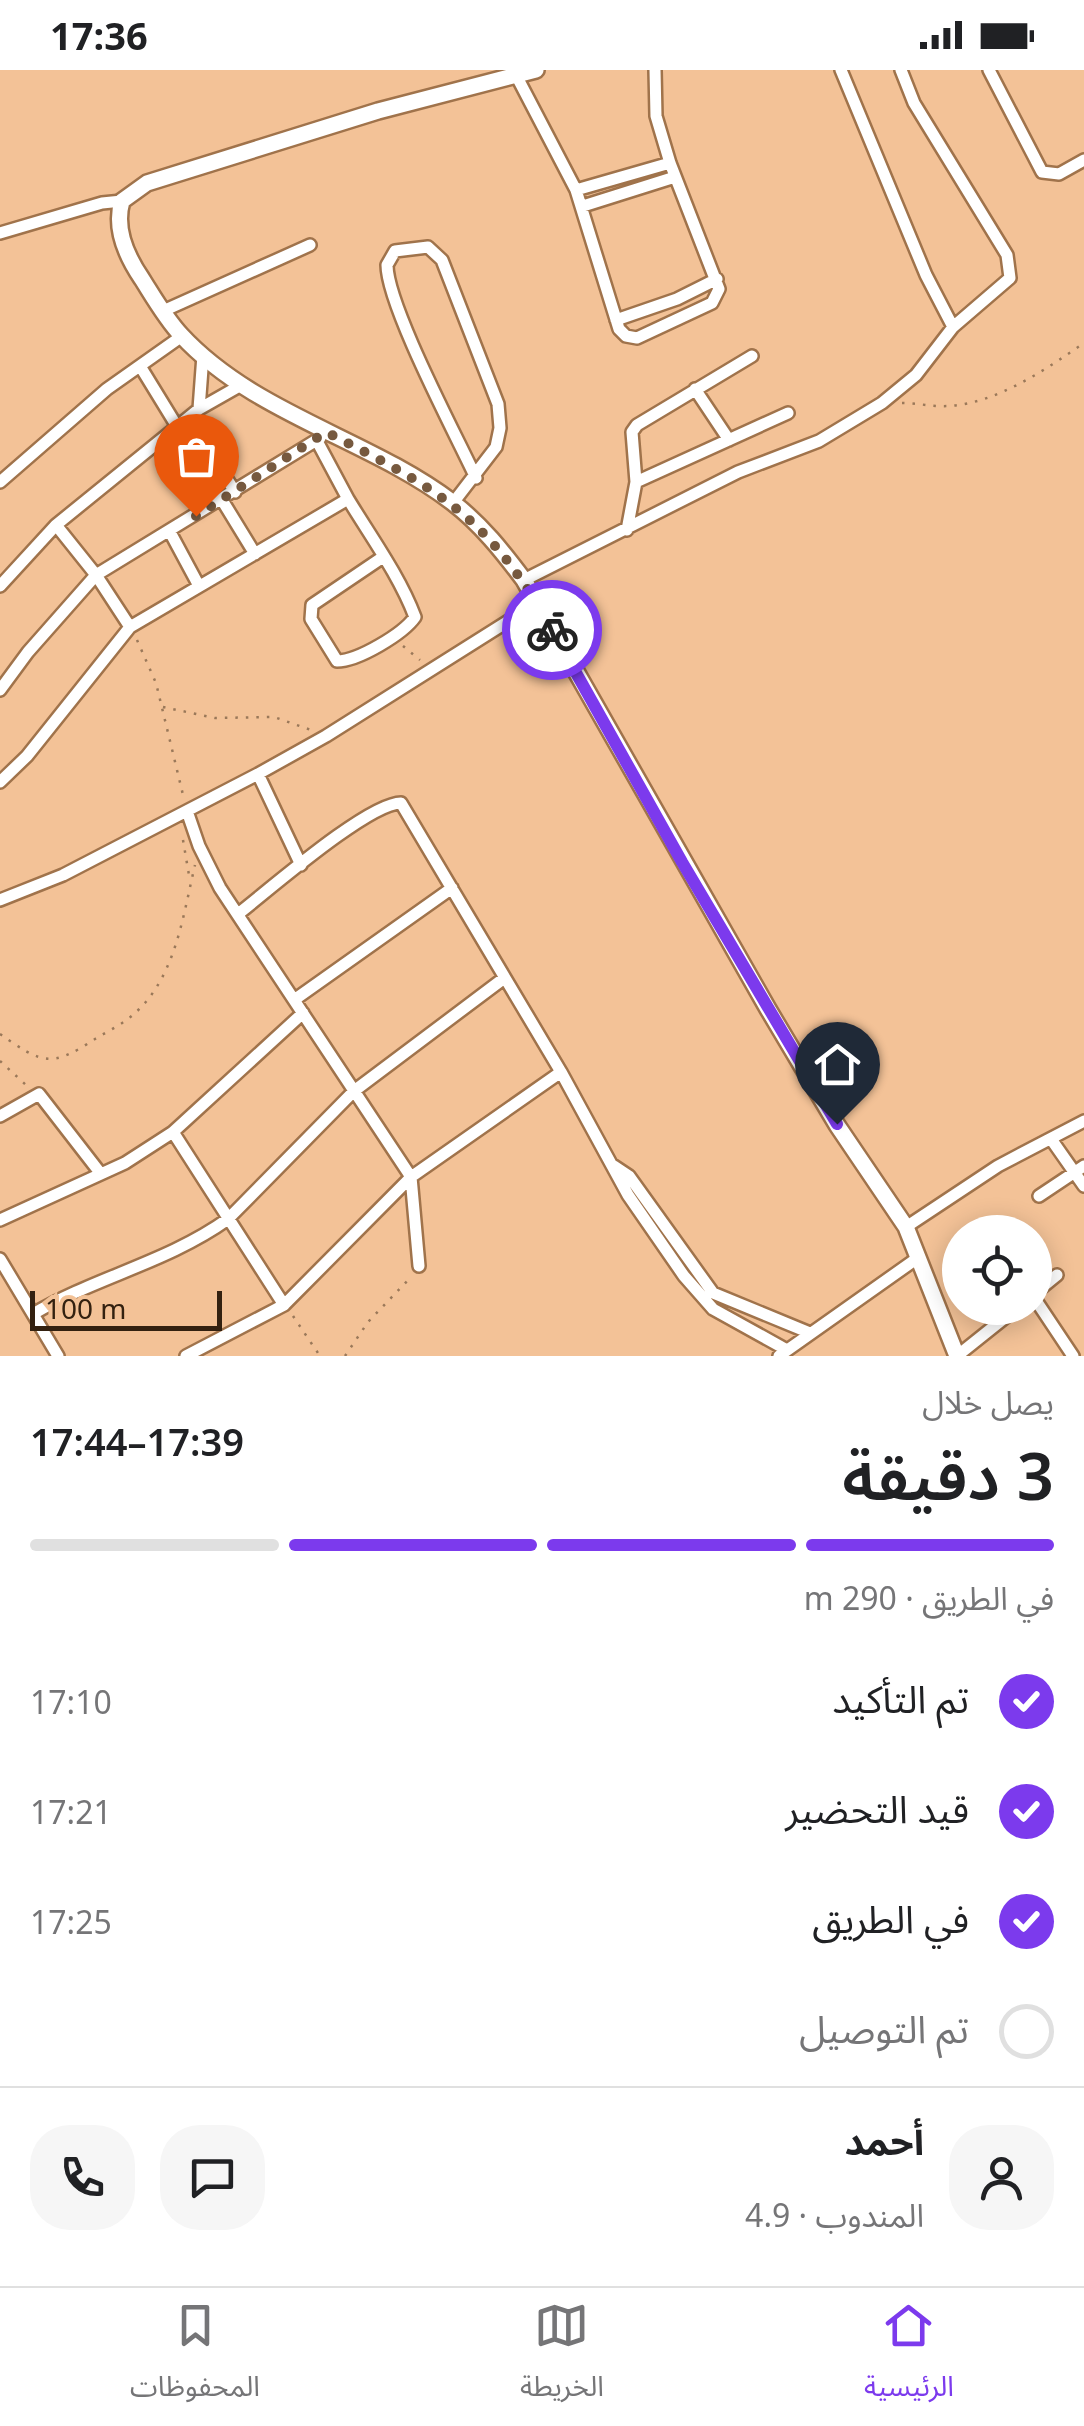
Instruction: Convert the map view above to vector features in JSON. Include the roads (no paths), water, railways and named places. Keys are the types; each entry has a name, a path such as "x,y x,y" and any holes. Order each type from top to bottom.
{"street":[{"path":"0,232 122,201 146,183 378,111 536,70"},
{"path":"516,75 576,190 616,320 626,336 637,338 712,303 719,289 675,177 656,116 655,70"},
{"path":"841,70 926,274 953,327"},
{"path":"524,580 738,472 819,441 882,403 916,376 953,327 1008,282 1012,268 914,103 901,70"},
{"path":"990,70 1042,172 1059,174 1084,160"},
{"path":"576,190 670,163"},
{"path":"582,206 675,177"},
{"path":"122,201 119,222 133,266 182,336 244,384 322,436 453,503 495,542 538,603 837,1124 906,1226 957,1356 996,1325"},
{"path":"162,311 310,244"},
{"path":"453,503 476,478 496,447 498,404 442,260 428,247 395,252 386,265 390,283 415,348 476,478"},
{"path":"616,320 677,300 717,279"},
{"path":"0,482 107,389 182,336"},
{"path":"204,355 194,413 235,492"},
{"path":"627,530 636,482 632,432 752,356"},
{"path":"140,366 178,428"},
{"path":"0,586 56,525 194,413 244,384"},
{"path":"695,389 729,440"},
{"path":"636,482 788,412"},
{"path":"0,690 96,575 322,436"},
{"path":"322,436 348,499 383,557 415,617 382,641 348,660 337,661 310,612 317,600 383,557"},
{"path":"0,782 28,756 130,627 348,499"},
{"path":"222,500 254,554"},
{"path":"56,525 96,575 130,627"},
{"path":"170,532 199,586"},
{"path":"0,900 63,875 188,815 326,736 538,603"},
{"path":"258,774 301,865"},
{"path":"238,914 376,811 400,803 614,1166 630,1176 713,1309 783,1353 919,1256"},
{"path":"188,815 199,846 238,914 411,1177 419,1231 419,1266"},
{"path":"294,1000 452,888"},
{"path":"33,1314 67,1294 171,1252 228,1219 354,1091 504,979"},
{"path":"0,1220 102,1174 173,1132 303,1014"},
{"path":"186,1356 284,1305 411,1177 561,1072"},
{"path":"0,1116 40,1094 102,1174"},
{"path":"906,1226 998,1166 1084,1121"},
{"path":"173,1132 284,1305"},
{"path":"1050,1139 1079,1169 1084,1186"},
{"path":"1039,1196 1079,1169"},
{"path":"0,1259 58,1356"},
{"path":"1052,1279 1056,1275"},
{"path":"695,1282 726,1302 810,1334"},
{"path":"1052,1323 1073,1356"}]}
